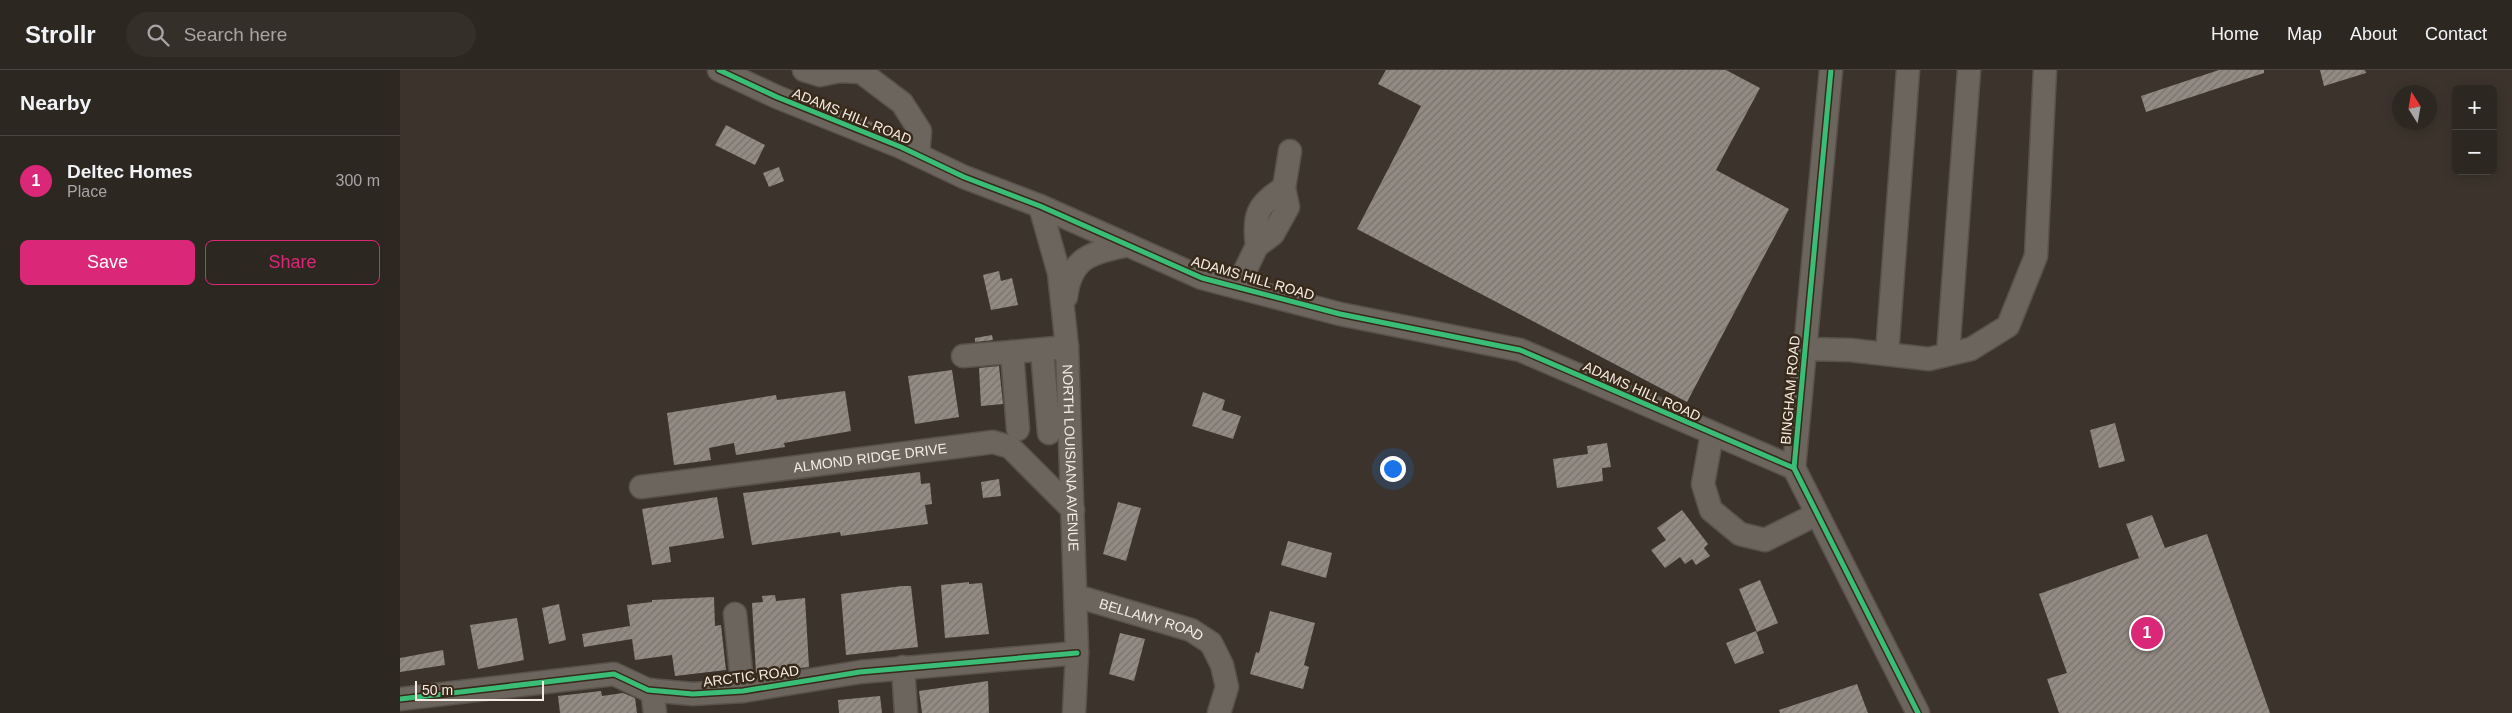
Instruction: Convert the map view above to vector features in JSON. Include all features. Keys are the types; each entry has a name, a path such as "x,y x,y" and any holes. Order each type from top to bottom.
{"street":[{"name":"ADAMS HILL ROAD","path":"719,70 964,177 1040,206 1202,278 1340,314 1520,350 1794,468"},
{"path":"804,70 820,75 840,71 861,72 902,102 920,131 918,156"},
{"name":"BINGHAM ROAD","path":"1794,468 1831,70"},
{"path":"1887,354 1908,70"},
{"path":"1948,354 1969,70"},
{"path":"1805,349 1850,350 1929,359 1972,349 2008,326 2036,256 2045,70"},
{"path":"1237,287 1257,246 1273,234 1288,207 1284,188 1290,152"},
{"name":"NORTH LOUISIANA AVENUE","path":"1040,206 1059,273 1067,347 1076,596 1077,653 1074,713"},
{"path":"1064,316 1068,282 1073,269 1090,256 1128,245"},
{"path":"963,356 1042,351 1067,347"},
{"path":"1042,351 1049,433"},
{"path":"1012,352 1014,438 1073,510"},
{"name":"ALMOND RIDGE DRIVE","path":"641,487 993,442 1049,433 1071,444"},
{"path":"1712,434 1703,484 1711,510 1740,534 1765,540 1817,514"},
{"path":"1794,468 1918,713"},
{"name":"BELLAMY ROAD","path":"1076,596 1191,630 1211,643 1222,665 1226,687 1219,713"},
{"path":"736,614 743,691"},
{"name":"ARCTIC ROAD","path":"400,699 614,674 652,690 693,694 743,691 903,667 1077,653"},
{"path":"903,667 906,713"},
{"path":"652,690 656,713"}],"building":[{"path":"1386,70 1726,70 1760,88 1716,170 1789,209 1687,402 1357,229 1421,106 1378,84"},
{"path":"2219,70 2264,70 2264,73 2146,112 2141,96"},
{"path":"2320,70 2365,70 2366,73 2324,86"},
{"path":"726,125 765,145 755,165 715,145"},
{"path":"779,167 784,181 769,187 763,173"},
{"path":"999,271 1001,281 1012,278 1018,305 991,310 983,275"},
{"path":"992,335 993,340 975,342 975,338"},
{"path":"999,366 1003,404 981,406 979,368"},
{"path":"952,370 959,417 915,424 908,376"},
{"path":"845,391 851,431 784,443 785,447 736,455 734,443 709,448 711,460 674,465 667,413 776,395 777,400"},
{"path":"1203,392 1225,400 1222,410 1241,416 1233,439 1192,426"},
{"path":"2115,423 2125,461 2099,468 2090,430"},
{"path":"1607,443 1611,467 1602,468 1603,481 1557,488 1553,459 1588,454 1587,446"},
{"path":"920,472 921,484 930,483 932,504 925,505 928,524 841,536 840,532 752,545 743,493"},
{"path":"999,479 1001,496 983,498 981,482"},
{"path":"717,497 724,538 669,547 671,562 652,565 642,509"},
{"path":"1118,502 1141,508 1126,561 1103,554"},
{"path":"1682,510 1708,544 1704,548 1710,556 1696,565 1692,559 1685,564 1680,557 1665,568 1651,550 1666,540 1657,528"},
{"path":"2152,515 2165,548 2207,534 2270,713 2059,713 2047,679 2067,673 2039,594 2139,558 2126,524"},
{"path":"1288,541 1332,553 1326,578 1281,565"},
{"path":"1760,580 1778,623 1757,632 1739,589"},
{"path":"969,582 969,584 982,583 989,634 945,638 941,585"},
{"path":"911,586 918,647 846,655 841,594"},
{"path":"775,595 776,601 805,598 809,667 756,673 752,603 763,602 762,596"},
{"path":"714,597 715,626 721,625 726,670 675,676 672,655 635,660 632,639 584,647 582,634 630,626 627,605 652,602 652,600"},
{"path":"559,604 566,640 549,644 542,608"},
{"path":"1270,611 1315,623 1304,665 1309,667 1303,689 1250,674 1256,652 1259,653"},
{"path":"517,618 524,660 478,669 470,625"},
{"path":"1756,631 1764,653 1735,664 1726,643"},
{"path":"1120,633 1145,639 1134,681 1109,674"},
{"path":"443,650 445,665 400,672 400,658"},
{"path":"988,681 989,713 922,713 919,691"},
{"path":"1857,684 1868,713 1780,713 1779,710"},
{"path":"601,691 602,696 623,693 635,698 637,713 560,713 558,696"},
{"path":"880,696 882,713 839,713 838,700"}],"cycle path":[{"path":"719,70 777,97 901,147 964,177 1040,206 1202,278 1340,314 1520,350 1794,468"},
{"path":"1831,70 1794,468 1918,713"},
{"path":"400,699 614,674 648,690 693,694 743,691 860,672 1077,653"}],"place":[{"name":"Deltec Homes","path":"2147,633"}]}
